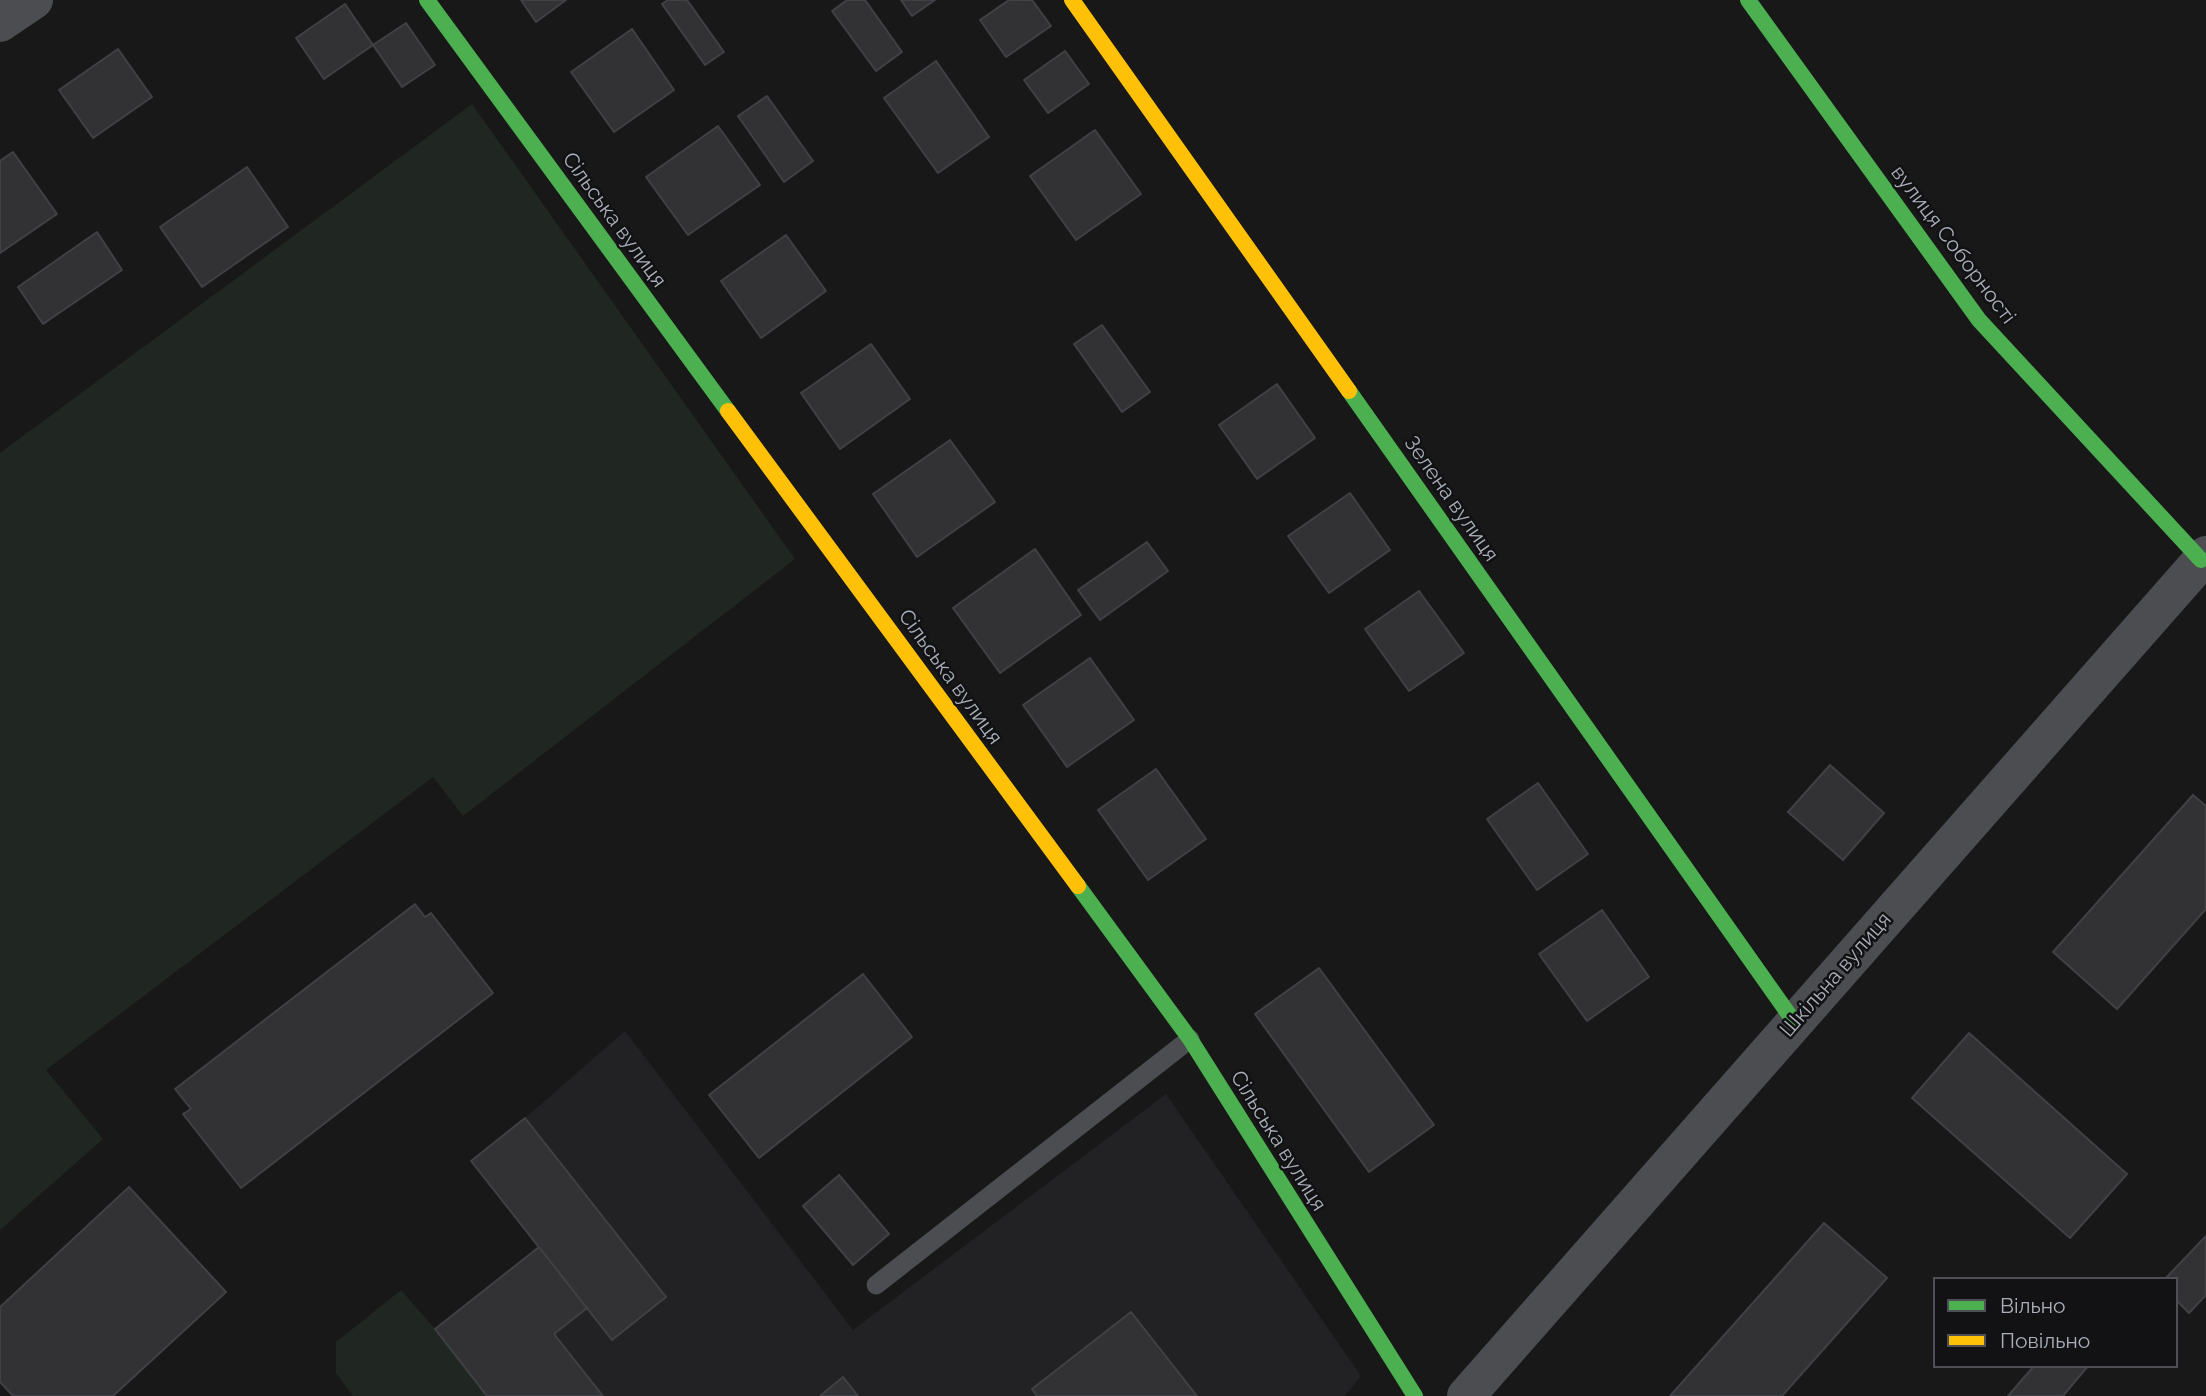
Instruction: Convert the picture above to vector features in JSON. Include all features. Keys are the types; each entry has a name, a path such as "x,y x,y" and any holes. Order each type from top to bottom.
{"street":[{"path":"0,23 34,0"},
{"name":"Сільська вулиця","path":"427,0 1190,1039 1415,1396"},
{"name":"Зелена вулиця","path":"1072,0 1795,1023"},
{"name":"вулиця Соборності","path":"1748,0 1979,320 2204,557"},
{"name":"Шкільна вулиця","path":"1466,1396 2204,557"}],"lane":[{"path":"876,1285 1190,1039"}],"shaded area":[{"path":"472,104 795,559 463,816 433,777 46,1070 103,1139 0,1230 0,453"},
{"path":"625,1031 853,1330 1166,1094 1361,1376 1345,1396 487,1396 435,1329 539,1247 471,1161"},
{"path":"401,1290 487,1396 353,1396 336,1373 336,1342"}],"building":[{"path":"521,0 566,0 536,22"},
{"path":"668,0 687,0 724,52 705,65 662,4"},
{"path":"847,0 865,0 902,52 876,71 832,11"},
{"path":"901,0 935,0 912,16"},
{"path":"1009,0 1032,0 1051,26 1006,57 980,20"},
{"path":"345,4 373,45 324,79 296,38"},
{"path":"406,23 435,65 402,87 373,45"},
{"path":"632,29 674,90 614,132 571,72"},
{"path":"118,49 152,97 93,138 59,90"},
{"path":"1065,51 1089,84 1048,113 1024,80"},
{"path":"936,61 989,137 938,173 884,98"},
{"path":"767,96 813,161 784,182 738,116"},
{"path":"718,126 760,185 688,235 646,177"},
{"path":"1095,130 1141,194 1076,240 1030,176"},
{"path":"13,152 57,214 0,253 0,161"},
{"path":"247,167 288,227 202,287 160,227"},
{"path":"97,232 122,270 43,324 18,287"},
{"path":"786,235 826,291 761,338 721,281"},
{"path":"1102,325 1150,392 1122,412 1074,344"},
{"path":"871,344 910,399 840,449 801,393"},
{"path":"1277,384 1315,438 1257,479 1219,425"},
{"path":"950,440 995,502 917,557 873,494"},
{"path":"1350,493 1390,550 1329,593 1288,536"},
{"path":"1147,542 1168,571 1100,620 1078,590"},
{"path":"1035,549 1081,615 1000,673 953,608"},
{"path":"1419,591 1464,653 1409,691 1365,629"},
{"path":"1090,658 1134,720 1067,767 1023,705"},
{"path":"1830,765 1884,813 1843,860 1788,812"},
{"path":"1156,769 1206,839 1148,880 1098,810"},
{"path":"1538,783 1588,854 1537,890 1487,819"},
{"path":"2193,795 2206,806 2206,909 2117,1009 2053,952"},
{"path":"415,904 425,917 431,913 493,993 241,1188 183,1114 191,1109 175,1089"},
{"path":"1602,910 1649,977 1587,1021 1539,954"},
{"path":"1319,968 1434,1125 1369,1172 1255,1014"},
{"path":"863,974 912,1037 759,1158 709,1095"},
{"path":"1969,1033 2127,1174 2070,1238 1912,1098"},
{"path":"525,1118 666,1297 612,1340 471,1161"},
{"path":"839,1175 889,1234 853,1265 803,1206"},
{"path":"129,1187 226,1292 113,1396 13,1396 0,1382 0,1307"},
{"path":"1824,1223 1887,1278 1782,1396 1670,1396"},
{"path":"2206,1236 2206,1295 2189,1313 2178,1302 2178,1277 2167,1277"},
{"path":"539,1247 587,1308 554,1334 603,1396 487,1396 435,1329"},
{"path":"1131,1312 1197,1396 1037,1396 1032,1389"},
{"path":"2032,1368 2086,1368 2063,1396 2008,1396"},
{"path":"843,1377 858,1396 820,1396"}],"traffic: fast":[{"path":"427,0 728,411"},
{"path":"1748,0 1979,320 2201,560"},
{"path":"1349,391 1795,1023"},
{"path":"1078,886 1190,1039 1415,1396"}],"traffic: slow":[{"path":"1072,0 1349,391"},
{"path":"728,411 1078,886"}]}
